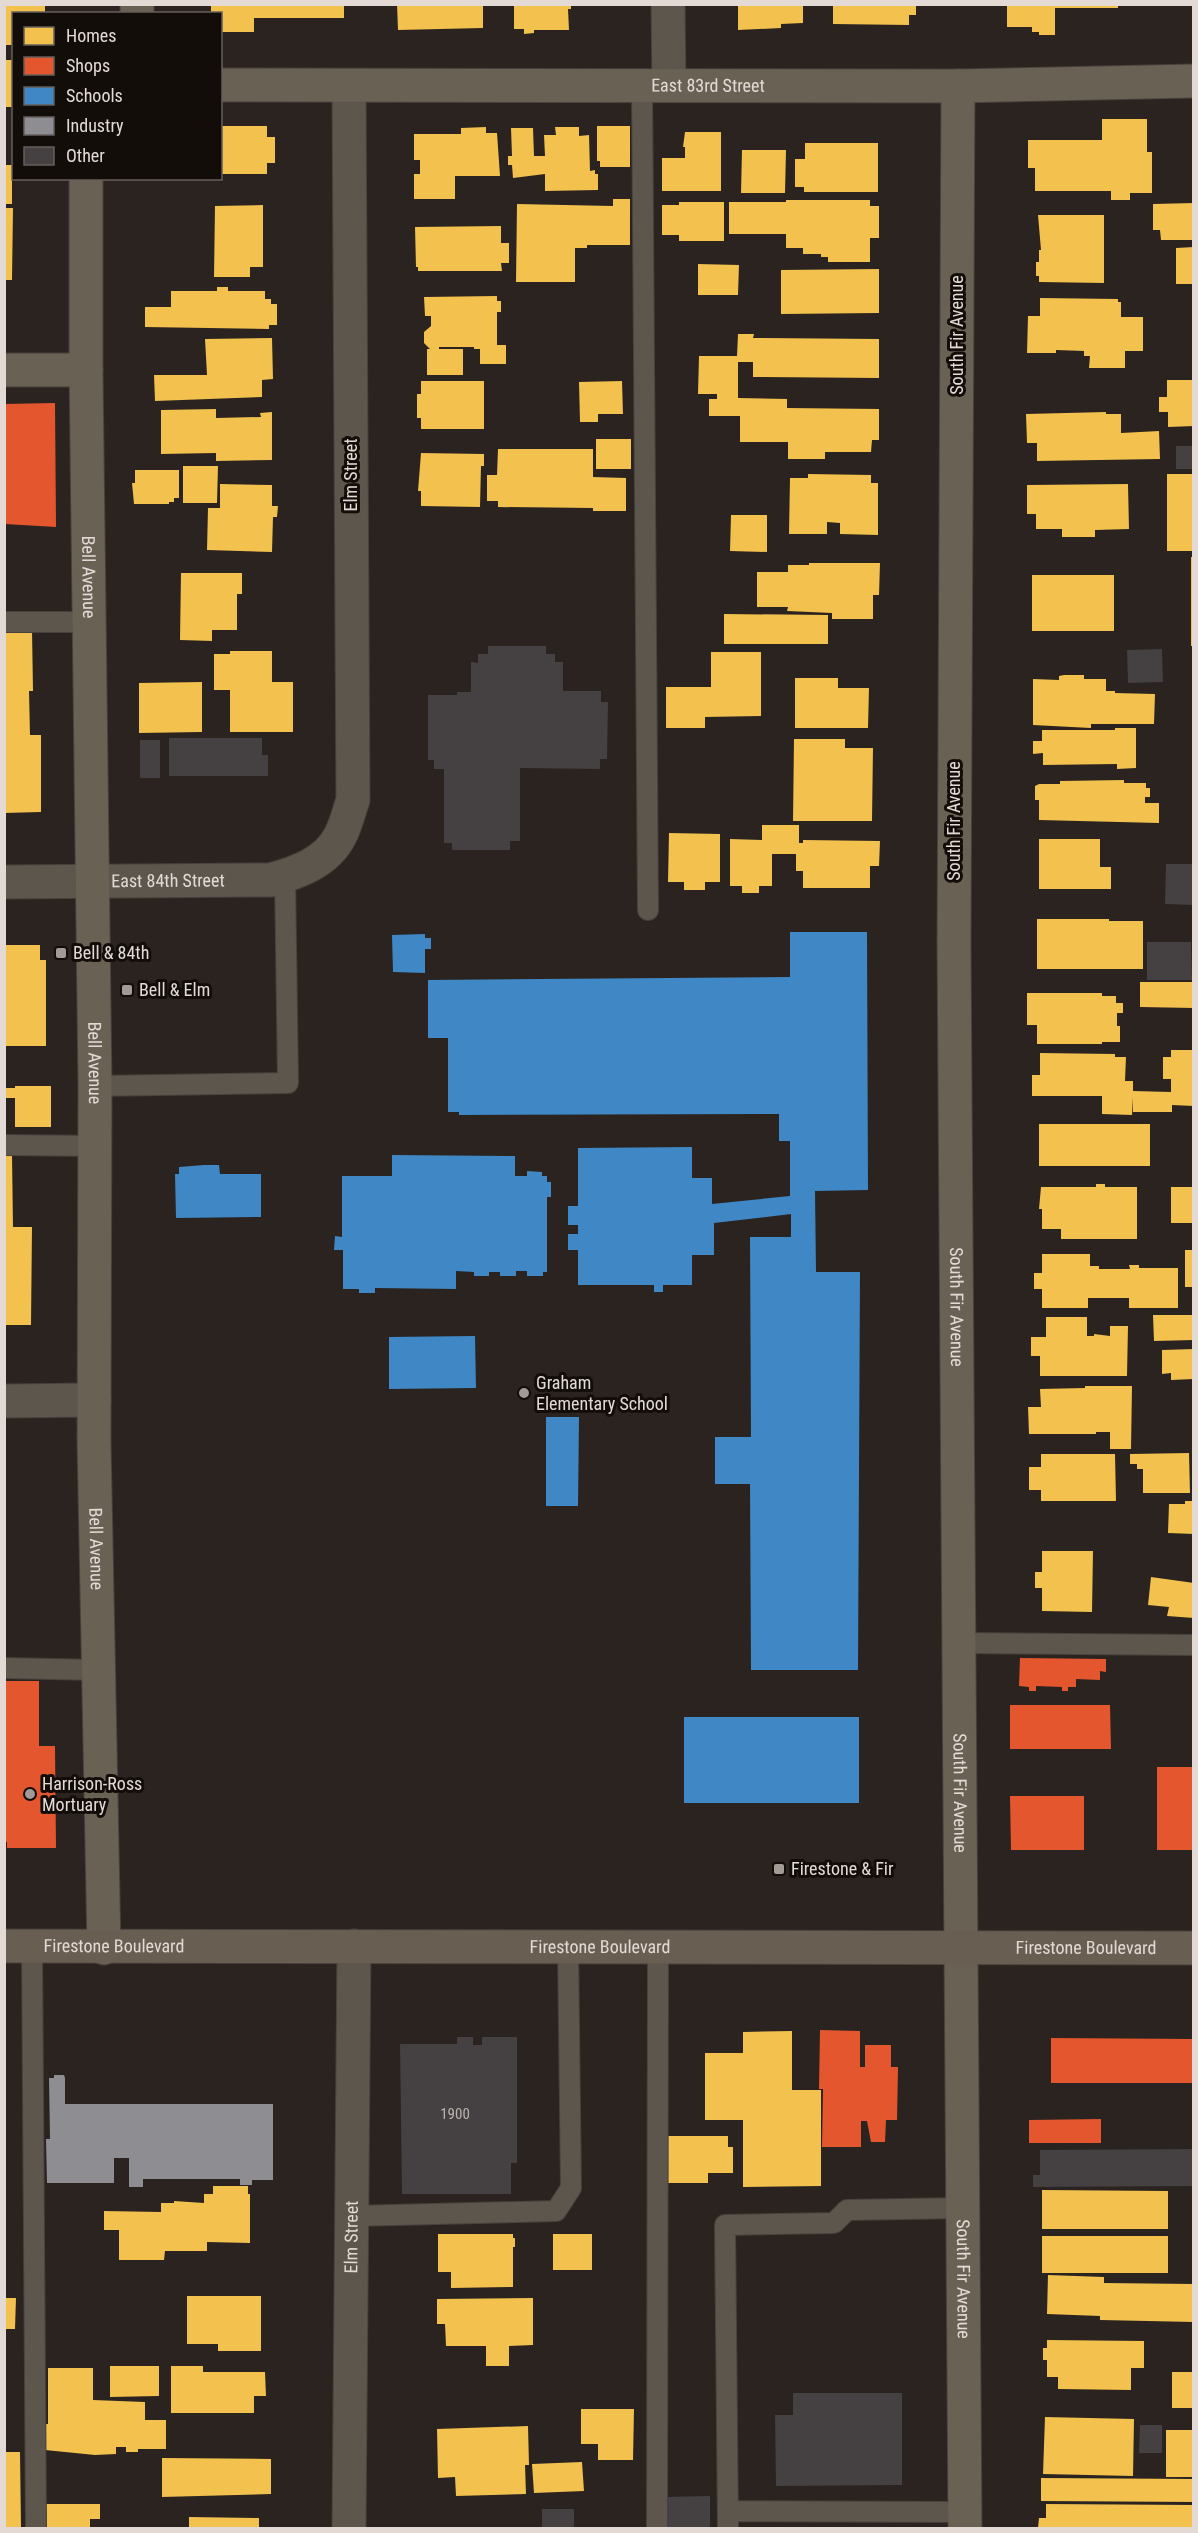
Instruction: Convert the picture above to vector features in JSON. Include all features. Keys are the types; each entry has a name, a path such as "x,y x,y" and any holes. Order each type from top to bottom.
{"main road":[{"name":"Firestone Boulevard","path":"18,1946 104,1948 1194,1948"}],"street":[{"path":"655,84 668,4"},
{"name":"East 83rd Street","path":"222,85 958,86 1194,81"},
{"name":"Elm Street","path":"325,856 340,836 353,800 349,86"},
{"name":"South Fir Avenue","path":"958,86 954,956 965,2520"},
{"name":"Bell Avenue","path":"86,180 88,622 95,1086 94,1400 97,1670 104,1948"},
{"path":"4,370 86,370"},
{"name":"East 84th Street","path":"4,882 270,880 304,869 325,856"},
{"path":"4,1401 94,1400"},
{"name":"Elm Street","path":"349,2529 354,1947"}],"lane":[{"path":"648,910 655,84"},
{"path":"4,622 88,622"},
{"path":"95,1086 288,1083 285,876"},
{"path":"4,1145 94,1146"},
{"path":"959,1643 1194,1645"},
{"path":"4,1668 97,1670"},
{"path":"18,1946 36,2529"},
{"path":"352,2216 556,2211 571,2188 568,1947"},
{"path":"657,2529 658,1947"},
{"path":"963,2208 847,2210 834,2223 725,2225 728,2520 965,2520"}],"building: Homes":[{"path":"211,4 344,4 344,18 254,18 254,32 222,32 222,12 211,12"},
{"path":"397,4 483,6 483,28 398,30"},
{"path":"514,4 571,4 571,9 568,9 569,30 534,30 534,33 524,34 524,29 514,29"},
{"path":"738,4 803,4 803,23 781,24 781,28 738,30"},
{"path":"833,4 916,4 916,15 909,15 909,25 833,24"},
{"path":"1007,4 1118,4 1118,8 1055,8 1055,35 1039,35 1039,32 1032,32 1032,27 1007,27"},
{"path":"4,6 45,6 45,12 12,12 12,45 4,45"},
{"path":"4,60 12,60 12,107 4,107"},
{"path":"1102,119 1147,119 1147,152 1152,152 1152,193 1130,193 1130,200 1111,200 1111,191 1035,191 1035,168 1028,168 1028,140 1102,140"},
{"path":"222,126 267,126 267,137 275,137 275,163 267,163 267,174 222,174"},
{"path":"597,126 630,126 630,167 600,167 600,161 597,161"},
{"path":"486,127 486,133 497,133 500,176 455,176 455,199 414,199 414,174 420,174 420,160 414,160 414,134 461,134 461,128"},
{"path":"555,127 579,127 579,136 589,135 590,171 595,170 595,174 598,174 598,190 545,191 545,174 513,178 512,165 508,165 508,156 512,156 511,128 533,128 534,156 545,156 544,135 556,135"},
{"path":"685,132 721,132 721,191 662,191 662,158 685,158 685,147 683,147"},
{"path":"805,143 878,143 878,192 804,192 804,187 795,187 795,159 805,159"},
{"path":"742,150 786,150 785,193 741,193"},
{"path":"5,165 12,165 12,204 5,204"},
{"path":"613,199 630,199 630,245 587,245 587,248 575,248 575,282 516,282 517,204 613,206"},
{"path":"786,200 870,200 870,206 879,206 879,238 870,238 870,262 828,262 828,257 821,257 821,254 803,254 803,248 786,248 786,234 729,234 729,202 786,202"},
{"path":"679,202 724,202 724,241 679,241 679,235 662,235 662,205 679,205"},
{"path":"1194,203 1194,240 1161,240 1160,230 1153,230 1153,204"},
{"path":"263,205 263,267 250,267 250,277 214,277 215,206"},
{"path":"4,208 13,208 12,280 4,280"},
{"path":"1038,215 1104,215 1104,283 1039,282 1039,276 1036,276 1036,262 1039,262 1039,250 1041,250"},
{"path":"501,226 501,243 509,243 509,263 501,263 502,271 418,271 415,227"},
{"path":"1194,247 1194,284 1176,284 1176,248"},
{"path":"698,264 739,265 738,295 698,295"},
{"path":"879,269 879,313 781,314 781,270"},
{"path":"217,287 228,287 228,291 265,291 265,299 271,299 271,304 277,304 277,325 269,325 269,329 145,327 145,307 171,307 171,291 217,291"},
{"path":"497,296 497,301 501,301 501,312 497,312 497,345 506,345 506,364 480,364 480,349 474,349 474,347 439,347 439,349 463,349 463,375 427,375 427,349 430,349 424,343 424,332 431,326 431,316 425,316 424,297"},
{"path":"1040,298 1118,299 1118,302 1121,302 1121,317 1143,317 1143,351 1125,351 1125,368 1089,368 1090,356 1084,356 1084,351 1056,350 1056,353 1027,353 1028,316 1040,316"},
{"path":"738,334 754,334 753,338 879,339 879,378 753,377 753,362 738,362 738,398 787,399 787,408 879,409 879,440 872,440 871,452 825,452 825,459 788,459 788,442 740,442 740,416 709,416 709,399 717,399 717,394 698,394 699,356 737,356"},
{"path":"272,338 273,379 262,380 262,397 155,401 154,375 207,375 205,339"},
{"path":"1167,380 1194,380 1194,426 1168,427 1168,412 1159,412 1159,397 1167,397"},
{"path":"421,381 484,381 484,429 421,429 421,418 417,418 417,394 421,394"},
{"path":"622,381 623,414 598,414 598,422 580,422 579,382"},
{"path":"216,409 216,418 261,417 260,413 272,412 272,460 216,461 216,453 161,454 161,410"},
{"path":"1106,412 1106,414 1121,414 1121,433 1159,431 1160,459 1037,461 1037,443 1027,443 1026,414"},
{"path":"596,439 631,439 631,469 596,469"},
{"path":"498,449 593,449 593,477 626,478 626,511 593,511 593,508 498,507 498,501 487,501 487,475 497,475"},
{"path":"421,453 484,454 484,466 481,466 480,507 421,506 421,491 418,491"},
{"path":"183,466 218,466 217,503 183,503"},
{"path":"135,470 179,470 179,498 174,498 174,502 169,502 169,504 134,504 132,483 135,483"},
{"path":"808,474 871,475 871,483 878,483 878,535 840,534 840,523 827,522 827,534 789,534 790,478 808,478"},
{"path":"1167,474 1194,474 1194,551 1167,551"},
{"path":"220,484 272,485 272,506 278,506 277,517 273,517 272,552 207,550 208,508 220,508"},
{"path":"1128,484 1129,529 1095,530 1095,537 1062,537 1062,529 1036,529 1036,514 1027,514 1027,485"},
{"path":"731,515 767,515 767,552 730,551"},
{"path":"1191,557 1194,557 1194,646 1191,646"},
{"path":"809,563 880,563 879,595 873,595 873,619 832,619 832,613 787,611 788,607 757,607 757,572 788,572 788,565 809,565"},
{"path":"181,573 242,573 242,594 237,594 237,630 212,630 212,641 180,640"},
{"path":"1032,575 1114,575 1114,631 1032,631"},
{"path":"724,614 828,615 828,644 724,644"},
{"path":"4,629 32,629 33,691 29,691 30,735 41,735 41,812 4,813"},
{"path":"230,651 272,651 272,682 293,682 293,732 230,732 230,690 214,690 214,654 230,654"},
{"path":"711,652 761,652 761,716 705,717 705,728 666,728 666,687 711,687"},
{"path":"1084,675 1084,679 1106,679 1106,691 1115,691 1115,693 1155,694 1154,724 1091,724 1091,728 1033,725 1033,679 1059,680 1059,676"},
{"path":"795,678 838,678 838,688 869,688 868,728 795,728"},
{"path":"202,682 202,732 139,733 139,683"},
{"path":"1115,728 1136,728 1136,768 1117,769 1117,764 1043,765 1043,753 1033,754 1033,741 1042,741 1042,730 1115,730"},
{"path":"794,739 845,739 845,748 873,748 872,821 793,821"},
{"path":"1124,780 1124,783 1146,783 1146,788 1150,788 1150,797 1145,797 1145,803 1159,803 1159,823 1039,820 1039,800 1035,800 1035,786 1039,784 1060,784 1060,781"},
{"path":"762,825 799,825 799,843 803,843 803,840 880,841 879,866 870,866 870,888 803,888 803,871 796,871 796,854 772,854 772,886 759,886 759,893 742,893 742,886 730,886 730,839 762,840"},
{"path":"669,833 720,834 720,882 705,882 705,890 684,890 684,882 668,882"},
{"path":"1039,839 1100,839 1100,867 1111,867 1111,889 1039,889"},
{"path":"1037,919 1143,921 1143,969 1037,969"},
{"path":"4,945 40,945 40,960 46,960 46,1046 4,1046"},
{"path":"1140,982 1194,982 1194,1008 1140,1007"},
{"path":"1027,993 1102,993 1102,996 1116,996 1116,1003 1123,1003 1123,1013 1117,1013 1120,1042 1037,1044 1037,1025 1027,1025"},
{"path":"1171,1050 1194,1050 1194,1106 1172,1105 1172,1112 1133,1112 1133,1097 1132,1115 1102,1114 1102,1096 1032,1096 1032,1075 1040,1075 1040,1053 1115,1054 1115,1057 1126,1057 1125,1081 1133,1081 1133,1091 1171,1092 1171,1079 1163,1079 1163,1057 1171,1057"},
{"path":"15,1086 51,1086 51,1127 15,1127 15,1098 4,1098 4,1088 15,1088"},
{"path":"1039,1124 1150,1124 1150,1166 1039,1166"},
{"path":"4,1155 12,1155 13,1227 32,1227 31,1325 4,1325"},
{"path":"1096,1184 1105,1184 1105,1187 1137,1187 1137,1239 1061,1239 1061,1229 1042,1229 1042,1209 1039,1209 1041,1187 1096,1187"},
{"path":"1171,1187 1194,1187 1194,1223 1171,1223"},
{"path":"1185,1250 1194,1250 1194,1287 1185,1287"},
{"path":"1042,1254 1090,1254 1090,1266 1099,1266 1099,1269 1130,1269 1129,1265 1139,1265 1139,1268 1178,1268 1178,1308 1129,1308 1129,1298 1088,1298 1088,1308 1042,1308 1042,1289 1034,1289 1034,1273 1042,1273"},
{"path":"1153,1315 1194,1315 1194,1340 1154,1341"},
{"path":"1046,1317 1087,1317 1087,1336 1094,1336 1094,1334 1110,1336 1110,1326 1128,1326 1127,1376 1040,1376 1040,1356 1031,1356 1031,1337 1046,1337"},
{"path":"1194,1349 1194,1379 1171,1380 1171,1373 1162,1374 1162,1350"},
{"path":"1085,1386 1132,1386 1131,1449 1110,1449 1110,1432 1029,1434 1028,1407 1041,1407 1040,1389 1085,1388"},
{"path":"1189,1453 1190,1493 1143,1493 1143,1469 1137,1469 1137,1464 1130,1464 1130,1454"},
{"path":"1041,1454 1115,1454 1116,1501 1041,1501 1041,1490 1029,1490 1029,1467 1041,1467"},
{"path":"1185,1501 1193,1501 1194,1534 1168,1533 1169,1504 1185,1504"},
{"path":"1042,1551 1093,1551 1092,1612 1042,1611 1042,1588 1035,1588 1035,1572 1042,1572"},
{"path":"1151,1577 1194,1583 1194,1618 1167,1616 1169,1607 1148,1605"},
{"path":"792,2031 792,2090 821,2090 821,2186 743,2187 743,2120 705,2120 705,2053 743,2053 743,2032"},
{"path":"665,2136 728,2136 728,2147 733,2147 733,2173 708,2173 708,2183 665,2183"},
{"path":"213,2186 248,2186 250,2243 207,2242 207,2251 165,2251 164,2260 119,2260 119,2230 104,2230 104,2211 161,2212 161,2203 174,2203 174,2201 204,2203 204,2194 213,2194"},
{"path":"1042,2190 1168,2191 1168,2229 1042,2229"},
{"path":"438,2234 513,2234 515,2247 513,2247 513,2287 451,2288 451,2272 438,2272"},
{"path":"553,2234 592,2234 592,2270 553,2270"},
{"path":"1042,2236 1168,2236 1168,2273 1042,2273"},
{"path":"1048,2275 1104,2277 1104,2283 1194,2284 1194,2322 1100,2320 1100,2316 1047,2314"},
{"path":"187,2296 261,2296 261,2351 218,2351 218,2344 187,2344"},
{"path":"4,2298 16,2298 15,2329 4,2329"},
{"path":"533,2298 533,2345 509,2346 509,2366 486,2366 486,2346 446,2346 445,2324 437,2324 437,2299"},
{"path":"1047,2340 1144,2341 1144,2368 1131,2368 1131,2390 1058,2389 1058,2377 1047,2377 1047,2360 1043,2360 1043,2348 1047,2348"},
{"path":"110,2366 159,2366 159,2396 110,2397"},
{"path":"171,2366 203,2366 203,2372 265,2372 266,2396 254,2396 254,2413 171,2413"},
{"path":"48,2368 93,2368 93,2400 145,2402 145,2420 166,2420 166,2449 138,2449 138,2452 126,2452 126,2447 116,2447 116,2454 95,2455 45,2450 45,2424 48,2424"},
{"path":"1172,2372 1194,2372 1194,2408 1172,2408"},
{"path":"581,2409 634,2409 633,2460 598,2460 598,2444 581,2444"},
{"path":"1045,2417 1134,2419 1133,2476 1043,2474"},
{"path":"528,2426 529,2465 525,2465 526,2494 456,2496 455,2477 438,2478 437,2429"},
{"path":"1166,2430 1194,2430 1194,2477 1166,2477"},
{"path":"4,2452 20,2452 21,2528 4,2528"},
{"path":"162,2458 271,2459 271,2494 162,2497"},
{"path":"582,2462 584,2491 534,2493 532,2464"},
{"path":"1041,2478 1194,2479 1194,2502 1041,2501"},
{"path":"46,2504 100,2504 100,2519 90,2519 90,2528 47,2528"},
{"path":"1046,2504 1194,2505 1194,2528 1038,2528 1039,2518 1046,2518"},
{"path":"189,2517 259,2518 259,2528 189,2528"}],"building: Shops":[{"path":"55,403 56,527 5,524 4,404"},
{"path":"1020,1658 1106,1659 1106,1672 1100,1671 1100,1680 1076,1679 1076,1687 1068,1687 1068,1691 1062,1691 1062,1687 1036,1686 1036,1691 1029,1691 1029,1687 1019,1686"},
{"name":"Harrison-Ross Mortuary","path":"5,1681 39,1681 39,1746 55,1746 56,1848 7,1848 7,1842 5,1842"},
{"path":"1010,1705 1110,1705 1111,1749 1010,1749"},
{"path":"1157,1767 1194,1767 1194,1850 1157,1850"},
{"path":"1010,1796 1084,1796 1084,1850 1011,1850"},
{"path":"820,2030 860,2031 860,2067 865,2067 865,2045 891,2045 891,2067 898,2067 897,2120 886,2120 885,2142 871,2142 867,2121 861,2121 861,2147 822,2147 823,2089 819,2089"},
{"path":"1051,2038 1194,2039 1194,2083 1051,2083"},
{"path":"1101,2119 1101,2143 1029,2143 1029,2120"}],"building: Schools":[{"path":"790,932 867,932 868,1190 815,1191 816,1272 860,1272 858,1670 751,1670 750,1484 715,1484 715,1437 751,1437 750,1237 791,1237 791,1214 714,1223 714,1255 692,1255 692,1285 663,1285 663,1292 654,1292 654,1285 578,1285 578,1250 568,1250 568,1234 578,1234 578,1225 568,1225 568,1206 578,1206 578,1148 692,1147 692,1178 712,1178 712,1204 790,1196 790,1141 779,1141 779,1114 459,1115 459,1112 448,1112 448,1038 428,1038 428,980 790,977"},
{"path":"425,934 425,938 431,938 431,949 425,949 425,973 393,972 392,935"},
{"path":"392,1155 515,1156 515,1176 527,1176 527,1171 542,1172 542,1176 547,1176 547,1182 551,1182 551,1197 547,1197 547,1272 543,1272 543,1276 527,1276 527,1271 516,1271 516,1276 500,1276 500,1272 489,1272 489,1276 474,1276 474,1272 456,1271 456,1289 375,1288 375,1293 359,1293 359,1289 343,1289 343,1250 334,1250 335,1236 342,1237 342,1176 392,1176"},
{"path":"219,1165 220,1174 261,1174 261,1217 176,1218 175,1174 179,1174 179,1167"},
{"path":"475,1336 476,1388 389,1389 389,1337"},
{"path":"546,1417 579,1417 578,1506 546,1506"},
{"path":"684,1717 859,1717 859,1803 684,1803"}],"building: Industry":[{"path":"54,2075 64,2075 65,2104 273,2104 273,2180 252,2180 252,2185 240,2185 240,2179 143,2179 143,2187 129,2187 129,2158 114,2158 114,2183 47,2183 46,2139 50,2139 49,2078 54,2078"}],"building: Other":[{"path":"1176,446 1194,446 1194,469 1176,469"},
{"path":"488,646 546,646 546,654 555,654 555,662 563,662 563,691 601,691 601,702 608,702 607,759 600,759 600,769 520,768 520,841 510,841 510,850 452,850 452,843 444,843 444,769 434,769 434,760 428,760 428,695 457,695 457,692 471,692 471,662 478,663 478,654 488,654"},
{"path":"1162,649 1163,682 1128,683 1127,650"},
{"path":"169,738 262,738 262,755 268,755 268,776 169,776"},
{"path":"140,740 160,740 160,778 140,778"},
{"path":"1166,864 1194,864 1194,905 1165,904"},
{"path":"1147,942 1191,942 1192,980 1147,980"},
{"path":"457,2037 473,2037 473,2045 482,2045 482,2037 517,2037 517,2163 511,2163 511,2194 402,2194 400,2044 457,2044"},
{"path":"1194,2149 1194,2186 1033,2187 1033,2175 1040,2175 1040,2150"},
{"path":"793,2393 902,2393 902,2485 776,2486 775,2415 793,2415"},
{"path":"1140,2425 1162,2425 1162,2453 1139,2453"},
{"path":"710,2496 710,2528 664,2528 664,2497"},
{"path":"542,2509 574,2509 574,2528 542,2528"}],"place":[{"name":"Bell & 84th","path":"61,953"},
{"name":"Bell & Elm","path":"127,990"},
{"name":"Graham Elementary School","path":"524,1393"},
{"name":"Harrison-Ross Mortuary","path":"30,1794"},
{"name":"Firestone & Fir","path":"779,1869"}]}
